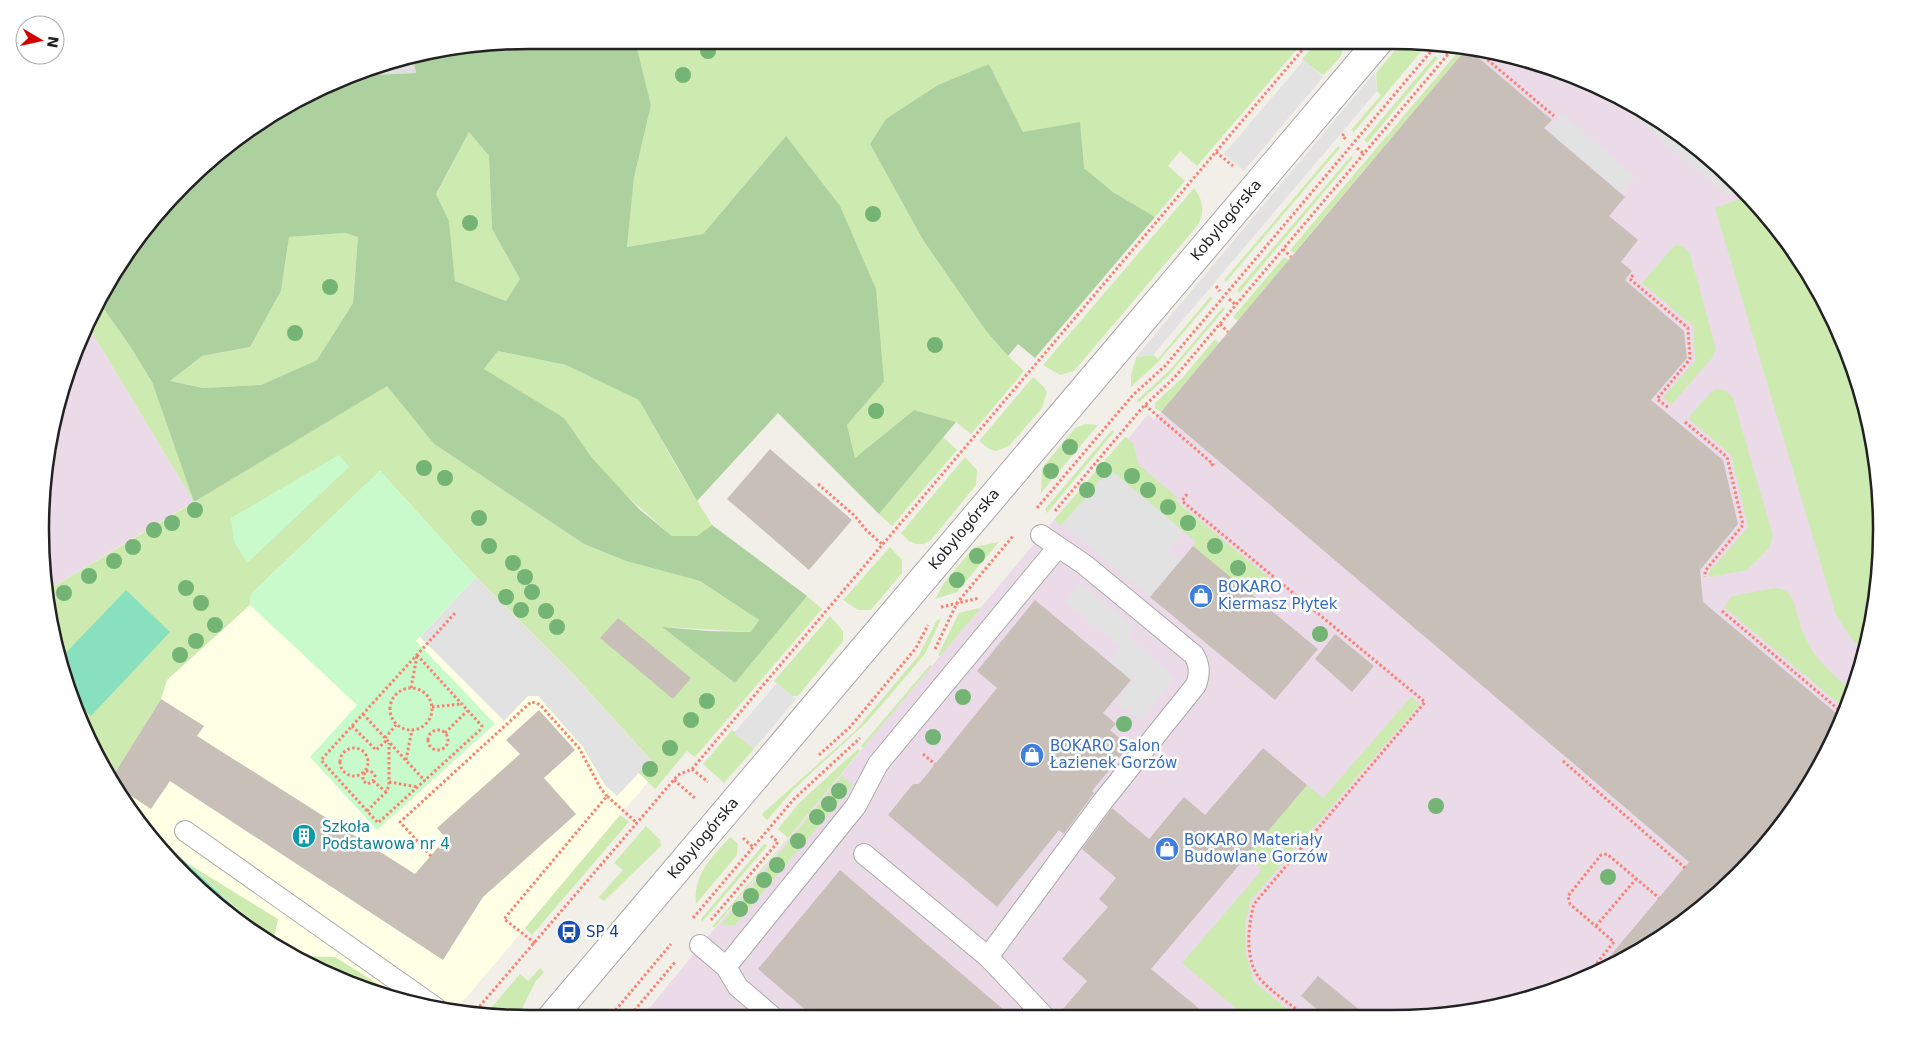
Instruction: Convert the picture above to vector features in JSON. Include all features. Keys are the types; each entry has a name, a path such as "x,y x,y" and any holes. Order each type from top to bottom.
{"street":[{"name":"Kobylogórska","path":"558,1010 1372,49"}],"lane":[{"path":"988,957 1103,801 1196,685 1199,675 1199,665 1194,655 1085,565 1042,535"},
{"path":"726,967 856,806 878,764 1058,547"},
{"path":"185,831 421,998"},
{"path":"864,854 988,957 1038,1010"},
{"path":"700,945 726,967 738,987 765,1010"}],"path":[{"path":"479,1007 678,775 692,769 1303,49"},
{"path":"1055,512 1145,405 1174,378 1448,54"},
{"path":"1486,58 1554,116"},
{"path":"1495,72 1498,68"},
{"path":"1357,148 1364,154"},
{"path":"1216,152 1235,167"},
{"path":"1283,249 1292,257"},
{"path":"1633,275 1630,279 1688,328 1690,359 1657,399 1669,408"},
{"path":"1229,299 1236,305"},
{"path":"1220,324 1228,332"},
{"path":"1145,405 1213,464 1210,467"},
{"path":"1685,422 1727,457 1743,525 1705,571 1705,578"},
{"path":"1180,436 1183,432"},
{"path":"818,484 855,516 866,530 883,545"},
{"path":"1187,494 1182,501 1425,702 1254,904 1249,930 1249,943 1255,969 1260,979 1298,1010"},
{"path":"935,609 983,597"},
{"path":"1722,611 1838,709"},
{"path":"417,655 482,726 480,730 378,823 321,760 456,612"},
{"path":"813,760 850,727 916,648 931,618"},
{"path":"411,688 417,655"},
{"path":"411,688 416,688 425,693 431,702 432,712 427,722 418,729 407,730 396,725 391,716 391,701 397,693 411,688"},
{"path":"431,856 400,822 531,702 537,703 542,707 579,748 601,789 637,823"},
{"path":"432,706 461,704"},
{"path":"445,733 467,711"},
{"path":"363,714 425,781"},
{"path":"352,726 376,750 387,740 396,725"},
{"path":"406,760 412,730"},
{"path":"438,730 445,733 448,740 445,748 438,751 430,748 427,740 430,733 438,730"},
{"path":"368,811 386,792 389,782 387,740"},
{"path":"366,771 363,776 364,781 368,784 373,781 375,776 371,771 366,771 359,775 351,776 344,772 340,765 340,756 346,750 353,747 361,749 367,755 369,763 366,771"},
{"path":"927,758 935,764"},
{"path":"1563,761 1685,868"},
{"path":"692,769 712,785"},
{"path":"674,780 699,802"},
{"path":"373,781 386,792"},
{"path":"389,782 418,787"},
{"path":"535,944 504,919 607,796"},
{"path":"1595,966 1614,942 1570,904 1568,896 1601,854 1607,854 1659,898"},
{"path":"1596,926 1636,878"}],"shaded area":[{"path":"1462,54 1517,65 1547,74 1605,98 1633,113 1685,148 1709,168 1754,213 1774,237 1809,289 1824,317 1848,375 1857,405 1869,467 1872,498 1872,561 1864,623 1857,654 1848,684 1824,742 1809,770 1774,822 1732,869 1685,911 1633,946 1605,961 1547,985 1517,994 1455,1006 1392,1010 648,1010 863,748 1125,437 1128,439 1148,414 1154,420"},
{"path":"1304,60 1323,77 1244,171 1224,154"},
{"path":"414,63 416,73 372,75"},
{"path":"1375,72 1377,91 1153,355 1136,357"},
{"path":"1622,107 1660,130 1709,168 1735,194 1728,196"},
{"path":"1562,114 1635,176 1622,194 1548,132"},
{"path":"92,331 194,502 53,587 49,530 53,467 65,405 74,375"},
{"path":"387,385 725,691 460,1005 405,994 375,985 317,961 289,946 237,911 190,869 148,822 113,770 98,742 74,684 65,654 53,587"},
{"path":"1110,469 1183,531 1168,550 1180,561 1150,597 1062,524"},
{"path":"476,577 571,672 651,760 617,796 605,785 583,747 538,696 528,696 504,721 420,637"},
{"path":"1080,583 1135,628 1128,637 1175,678 1140,721 1116,702 1133,681 1109,661 1120,647 1065,602"},
{"path":"777,683 796,699 754,749 734,733"}],"green space":[{"path":"530,49 637,49 651,105 634,178 627,247 703,234 786,136 840,206 876,289 884,382 847,425 855,458 914,410 956,422 879,514 778,413 697,501 639,400 566,365 498,351 484,369 564,418 592,458 639,509 672,536 697,536 712,525 807,596 735,683 662,627 751,632 759,620 700,581 626,561 584,544 434,444 387,386 194,502 152,382 103,308 130,262 168,213 213,168 237,148 289,113 346,85 372,75 416,73 414,63 467,53","holes":["469,132 489,156 492,229 520,279 506,301 455,281 449,221 436,194","345,233 358,237 353,303 317,360 261,385 203,388 170,381 202,356 250,347 281,291 289,237"]},
{"path":"637,49 1297,49 1197,166 1180,151 1168,166 1185,181 1155,217 1113,192 1084,168 1023,132 989,64 870,144 923,240 986,331 1024,371 971,434 956,422 914,410 855,458 847,425 884,382 786,136 703,234 627,247 634,178 651,105"},
{"path":"1311,49 1342,49 1341,56 1324,75 1302,59"},
{"path":"1396,49 1423,50 1354,132 1351,130 1381,95 1377,91 1376,73"},
{"path":"1457,53 1462,54 1294,253 1290,250"},
{"path":"1435,56 1438,58 1367,143 1364,140"},
{"path":"989,64 1023,132 1080,122 1084,168 1113,192 1155,217 1035,358 1018,344 1008,356 986,331 923,240 870,144 886,119 938,85"},
{"path":"469,132 489,156 492,229 520,279 506,301 455,281 449,221 436,195"},
{"path":"1338,146 1340,148 1226,282 1224,280"},
{"path":"1351,156 1353,158 1239,293 1237,290"},
{"path":"1194,188 1202,206 1202,215 1198,225 1074,371 1060,375 1043,365"},
{"path":"1740,199 1774,237 1809,289 1824,317 1848,375 1864,436 1872,498 1872,561 1869,592 1859,646 1851,638 1836,615 1715,208"},
{"path":"345,233 358,237 353,303 317,360 261,385 203,388 170,381 202,356 250,347 281,291 289,237"},
{"path":"1677,245 1684,247 1690,254 1716,349 1712,358 1671,405 1663,397 1695,361 1693,326 1642,283 1673,247"},
{"path":"1284,257 1289,260 1238,321 1233,317"},
{"path":"1210,297 1213,298 1158,362 1131,387 1131,376 1136,357 1153,355 1158,359"},
{"path":"1223,307 1225,309 1169,375 1138,403 1137,400 1170,370"},
{"path":"103,308 152,382 194,502 92,331"},
{"path":"1215,339 1219,343 1161,412 1155,408 1155,403 1184,376"},
{"path":"498,351 566,365 640,400 677,468 712,525 697,536 672,536 484,369"},
{"path":"1033,377 1047,392 1042,408 1009,446 996,451 989,449 979,441"},
{"path":"387,385 434,444 584,544 626,561 700,581 759,620 752,632 663,627 735,683 807,596 822,609 695,757 687,751 655,789 638,772 651,760 571,672 476,577 380,471 251,594 250,605 167,680 161,699 115,773 98,742 74,684 58,623 53,587"},
{"path":"1716,389 1727,391 1733,398 1773,536 1769,548 1747,570 1710,577 1709,572 1748,527 1731,455 1688,418"},
{"path":"1086,424 1098,425 1041,493 1042,468 1075,428"},
{"path":"1112,430 1114,432 1047,513 1045,509"},
{"path":"943,437 957,450 892,526 879,514"},
{"path":"1125,437 1133,443 1139,465 1178,498 1176,501 1268,577 1252,596 1193,546 1196,542 1110,470 1061,526 1054,520"},
{"path":"339,455 349,467 247,563 234,541 231,518"},
{"path":"965,457 977,470 976,485 931,540 923,544 909,541 901,533"},
{"path":"380,471 476,577 416,641 495,724 377,830 310,757 357,705 250,605 251,594"},
{"path":"999,542 957,592 935,599 944,583 974,547"},
{"path":"890,547 902,560 902,573 871,610 858,610 843,600"},
{"path":"1775,588 1785,590 1788,593 1811,649 1831,672 1847,686 1840,705 1724,607 1731,597"},
{"path":"126,590 170,632 91,716 83,709 65,654"},
{"path":"979,608 940,656 938,655 959,613"},
{"path":"830,616 843,631 843,641 798,696 792,696 774,681"},
{"path":"941,619 925,654 867,722 794,789 767,820 762,815 763,813 855,731 919,655 937,620"},
{"path":"930,665 932,666 863,748 861,746"},
{"path":"1411,697 1420,704 1251,900 1245,923 1246,954 1254,982 1289,1010 1238,1010 1182,963 1262,870 1246,855 1307,785 1323,798"},
{"path":"732,730 754,749 724,783 703,764"},
{"path":"858,749 860,751 715,927 712,927 788,838 778,829 799,803"},
{"path":"842,776 853,785 735,925 720,926"},
{"path":"620,815 629,822 532,935 525,928"},
{"path":"646,826 660,840 661,846 604,901 599,897 623,870 614,863"},
{"path":"730,837 738,844 737,855 696,904 698,884 705,867"},
{"path":"764,844 767,846 702,922 701,919"},
{"path":"167,845 247,918 213,891"},
{"path":"187,863 278,919 274,937 251,921"},
{"path":"308,956 335,957 384,988 346,974"},
{"path":"540,968 544,972 536,981 521,1010 491,1008 520,974 528,981"}],"building":[{"path":"1462,54 1477,57 1552,120 1544,128 1625,197 1609,216 1638,240 1621,262 1632,271 1625,280 1684,331 1687,358 1651,400 1723,460 1738,524 1700,570 1703,602 1837,714 1824,742 1809,770 1774,822 1732,869 1685,911 1633,946 1607,960 1689,862 1161,412"},
{"path":"770,449 852,520 809,570 727,499"},
{"path":"1193,546 1318,649 1275,700 1150,597"},
{"name":"BOKARO Salon Łazienek Gorzów","path":"1035,600 1131,680 1103,713 1116,724 1110,730 1129,746 1092,791 1094,793 1064,834 1059,830 997,907 888,815 913,784 919,784 997,688 977,671"},
{"path":"618,618 691,678 673,699 600,638"},
{"path":"1335,634 1374,666 1352,692 1315,659"},
{"path":"161,699 204,726 197,736 415,874 446,838 437,828 520,754 506,740 539,710 575,750 544,778 576,814 483,897 443,960 170,781 151,809 128,794 115,773"},
{"name":"BOKARO Materiały Budowlane Gorzów","path":"1263,748 1307,785 1151,969 1201,1010 1062,1010 1087,981 1062,959 1108,907 1099,899 1116,878 1082,849 1112,808 1149,839 1184,797 1205,815"},
{"path":"840,870 1004,1010 806,1010 758,969"},
{"path":"1318,976 1360,1010 1318,1010 1301,996"}],"place":[{"name":"BOKARO Kiermasz Płytek","path":"1201,596"},
{"name":"BOKARO Salon Łazienek Gorzów","path":"1032,755"},
{"name":"Szkoła Podstawowa nr 4","path":"304,836"},
{"name":"BOKARO Materiały Budowlane Gorzów","path":"1167,849"},
{"name":"SP 4","path":"569,932"}]}
